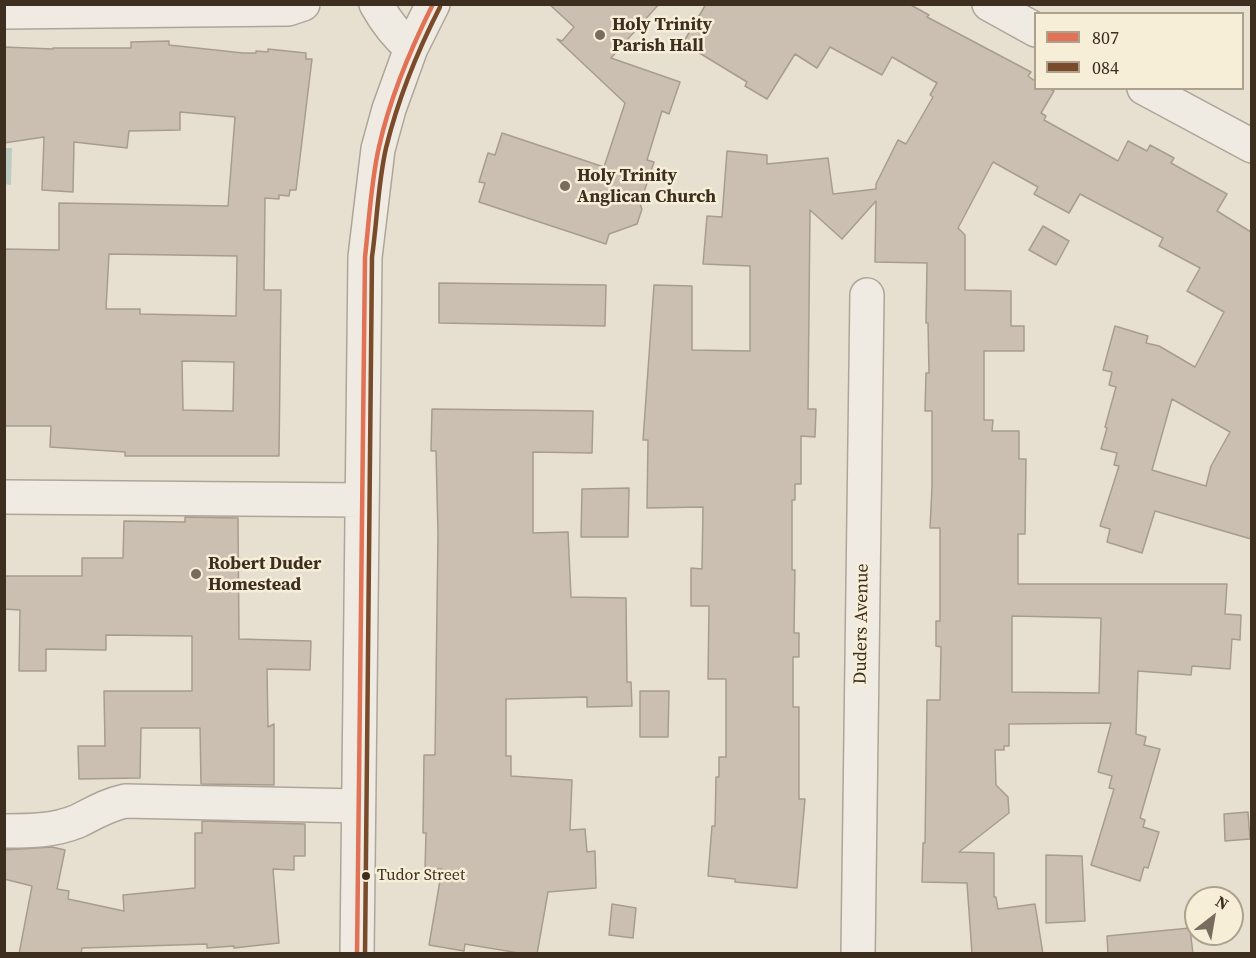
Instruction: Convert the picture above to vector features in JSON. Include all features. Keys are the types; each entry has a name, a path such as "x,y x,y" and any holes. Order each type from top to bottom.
{"street":[{"path":"376,4 386,22 411,48"},
{"path":"357,954 365,256 378,149 411,48 430,6 385,4"},
{"path":"989,4 1034,29"},
{"path":"4,12 296,7"},
{"path":"1148,90 1251,147"},
{"name":"Duders Avenue","path":"858,954 867,295"},
{"path":"4,497 361,500"},
{"path":"4,831 54,829 78,821 109,805 125,801 358,806"}],"shaded area":[{"path":"5,148 12,148 11,185 5,184"}],"building":[{"path":"549,4 659,4 611,58 680,82 669,114 662,111 647,160 654,162 640,204 642,209 637,224 609,234 606,244 479,202 485,183 479,182 488,153 495,155 502,133 604,167 625,103 557,39 562,41 574,27"},
{"path":"706,4 909,4 929,15 927,17 1031,72 1028,76 1034,80 1034,90 1054,91 1041,113 1046,116 1044,120 1118,161 1128,141 1147,151 1150,145 1174,158 1171,163 1227,194 1217,211 1251,232 1251,539 1155,511 1142,553 1107,542 1110,529 1100,526 1119,466 1114,465 1117,453 1101,449 1116,387 1109,385 1112,372 1103,370 1115,326 1148,336 1146,343 1159,346 1195,367 1224,312 1187,291 1200,268 1159,246 1163,238 1080,194 1069,213 1034,194 1038,187 993,162 958,228 965,235 965,290 1011,291 1011,326 1024,326 1024,351 984,351 984,420 993,420 992,431 1019,431 1019,459 1026,459 1025,534 1018,534 1018,584 1227,584 1225,614 1241,615 1240,640 1232,639 1230,669 1192,666 1191,675 1138,671 1136,734 1146,737 1144,745 1160,749 1140,818 1145,820 1143,827 1159,832 1148,868 1144,867 1140,881 1091,865 1114,789 1109,788 1112,776 1098,772 1111,723 1009,724 1009,746 1004,746 1004,750 995,750 996,785 1008,797 1009,813 959,852 994,853 994,897 996,897 998,909 1035,904 1043,954 972,954 967,883 922,882 923,843 925,843 927,700 940,700 941,647 936,646 936,621 940,621 940,528 930,528 932,411 925,411 926,373 929,373 928,323 926,323 927,263 875,262 876,201 842,239 810,210 808,409 816,409 815,437 801,436 801,484 795,484 795,500 792,500 792,570 795,570 794,633 799,633 799,657 793,657 793,707 799,707 799,799 805,799 797,888 735,882 735,879 708,876 712,826 715,826 716,777 719,777 719,757 726,757 726,679 708,679 709,606 691,606 691,568 702,569 703,507 647,508 648,440 643,440 654,285 692,286 692,350 750,351 750,266 703,264 707,216 722,217 727,151 767,155 767,164 828,158 833,194 876,189 876,184 898,140 906,144 933,97 930,95 937,83 892,57 882,75 830,47 817,68 795,54 767,99 745,86 747,82 683,43","holes":["1172,399 1230,432 1211,466 1206,486 1152,470","1012,616 1101,618 1099,693 1012,692"]},
{"path":"169,41 169,45 243,53 268,52 268,49 306,53 306,59 312,59 296,190 290,190 289,196 279,195 279,199 265,198 264,290 281,290 279,456 125,456 125,452 50,447 51,426 4,426 4,249 59,250 59,203 228,206 235,117 180,112 180,130 129,131 127,148 74,142 73,192 42,190 44,137 4,143 4,47 131,48 131,42","holes":["109,254 237,256 236,316 140,314 140,309 106,309","182,361 234,362 233,411 183,410"]},
{"path":"1043,226 1069,241 1056,265 1029,250"},
{"path":"439,283 606,285 605,326 439,323"},
{"path":"432,409 593,411 592,453 533,452 533,533 568,532 571,597 626,598 627,682 631,682 632,706 587,707 587,697 506,699 506,756 511,756 511,776 572,780 570,830 585,829 587,852 595,851 596,888 548,892 537,954 465,944 464,951 429,945 442,869 425,869 426,833 423,833 424,755 435,755 438,534 436,451 431,451"},
{"path":"629,488 628,537 581,537 582,489"},
{"path":"185,517 238,518 239,639 311,641 310,670 267,669 268,727 274,724 274,785 201,784 200,728 141,728 140,778 79,779 78,746 105,746 104,691 192,691 192,636 106,635 106,650 46,649 46,671 19,671 20,610 4,609 4,576 82,576 82,558 123,558 124,521 185,522"},
{"path":"640,691 669,691 668,737 640,737"},
{"path":"1248,812 1250,839 1225,841 1224,814"},
{"path":"202,821 305,824 305,856 294,856 294,870 273,869 279,943 234,948 234,946 207,948 207,944 82,948 81,954 19,954 32,886 4,879 4,850 52,847 65,850 57,889 69,891 68,899 124,911 123,895 195,888 195,833 202,833"},
{"path":"1046,855 1082,856 1085,921 1046,923"},
{"path":"612,904 636,908 633,938 609,935"},
{"path":"1184,929 1184,946 1192,946 1193,954 1108,954 1107,936"}],"transit line":[{"name":"807","path":"357,954 365,257 374,174 384,128 402,74 433,4"},
{"name":"084","path":"365,954 372,257 386,148 409,76 440,7"}],"place":[{"name":"Holy Trinity Parish Hall","path":"600,35"},
{"name":"Holy Trinity Anglican Church","path":"565,186"},
{"name":"Robert Duder Homestead","path":"196,574"},
{"name":"Tudor Street","path":"366,876"}]}
